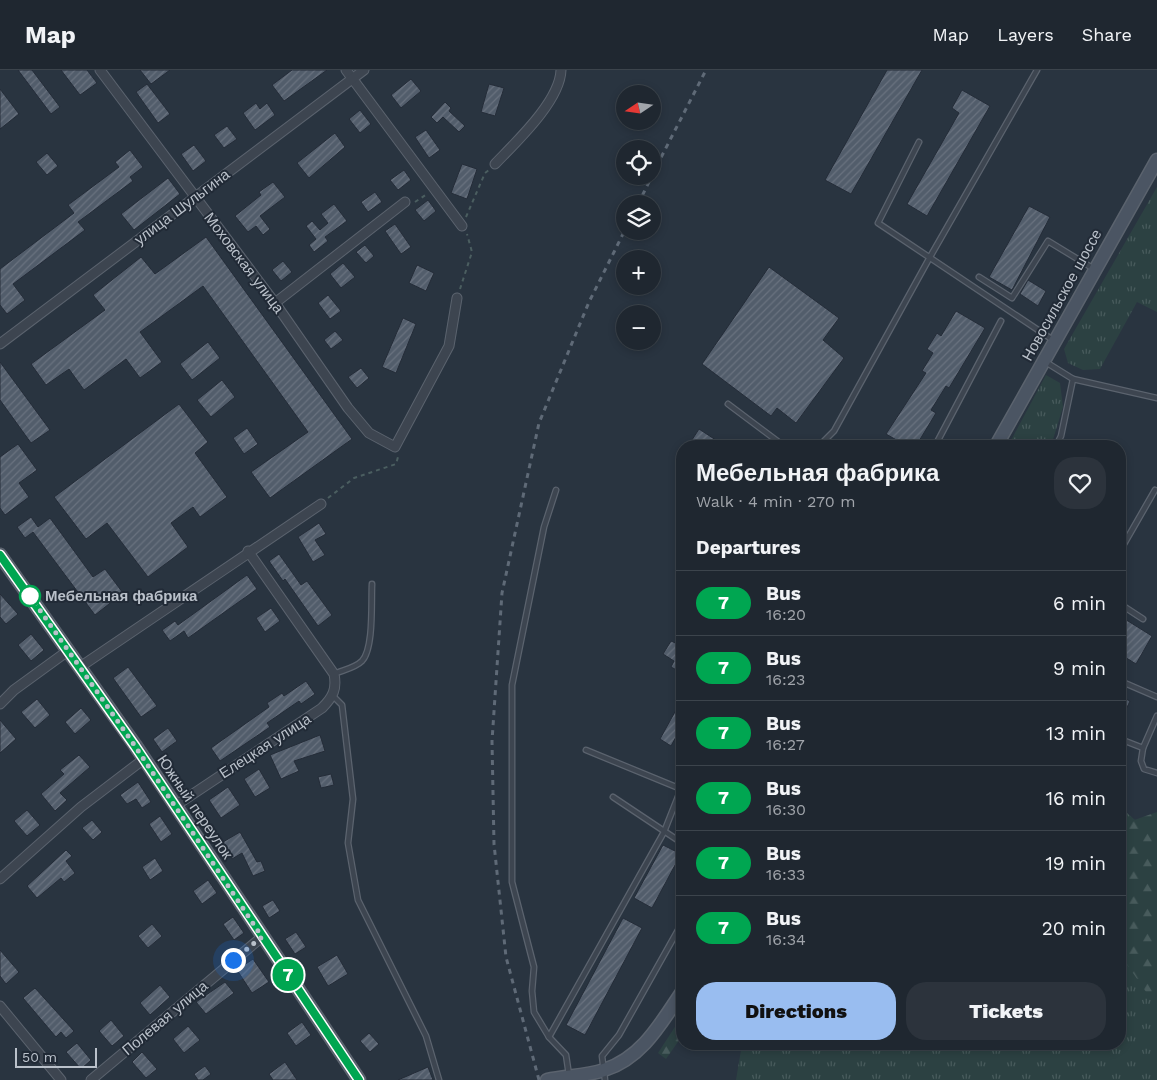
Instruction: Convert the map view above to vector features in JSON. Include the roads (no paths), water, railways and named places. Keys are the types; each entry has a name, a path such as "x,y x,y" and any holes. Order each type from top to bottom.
{"main road":[{"name":"Новосильское шоссе","path":"999,440 1157,160"},
{"name":"Южный переулок","path":"0,555 69,650 144,759 359,1080"},
{"path":"547,1080 570,1075 604,1075 646,1045 676,1001"}],"street":[{"name":"Моховская улица","path":"100,70 194,198 275,303 348,408 369,434 395,447 449,346 457,298"},
{"path":"346,70 462,226"},
{"name":"улица Шульгина","path":"0,344 364,70"},
{"path":"495,164 526,132 547,103 561,79 561,70"},
{"path":"275,303 405,202"},
{"path":"80,666 248,551 321,504"},
{"path":"248,551 334,674 336,684 333,696"},
{"path":"0,704 14,690 69,650"},
{"name":"Елецкая улица","path":"175,806 322,708 333,696"},
{"path":"0,879 81,808 144,759"},
{"name":"Полевая улица","path":"91,1080 262,937"},
{"path":"0,1006 61,1080"}],"lane":[{"path":"825,440 834,431 930,257 1037,70"},
{"path":"919,142 878,223 1055,341"},
{"path":"978,277 1012,298 1048,241 1095,270"},
{"path":"938,440 1002,321"},
{"path":"1044,361 1073,379 1157,398"},
{"path":"1059,440 1073,379"},
{"path":"728,404 776,440"},
{"path":"556,490 544,527 512,685 512,882 534,967 532,991 534,1012 549,1037 566,1055 570,1075"},
{"path":"1126,541 1155,490"},
{"path":"334,674 357,665 364,659 369,644 372,584"},
{"path":"1126,608 1143,619"},
{"path":"1126,684 1157,697"},
{"path":"333,696 342,705 353,799 348,843 358,900 426,1036 439,1080"},
{"path":"1157,716 1143,748 1141,761 1144,769 1157,773"},
{"path":"1126,741 1143,748"},
{"path":"586,750 676,786"},
{"path":"613,797 676,840"},
{"path":"549,1037 664,832 676,803"},
{"path":"604,1075 602,1056 618,1035 676,933"}],"railway":[{"path":"661,158 706,70"},
{"path":"642,195 648,185"},
{"path":"539,1080 506,957 494,844 492,741 502,593 539,423 589,302 620,240"}],"place":[{"name":"Мебельная фабрика","path":"30,596"}]}
